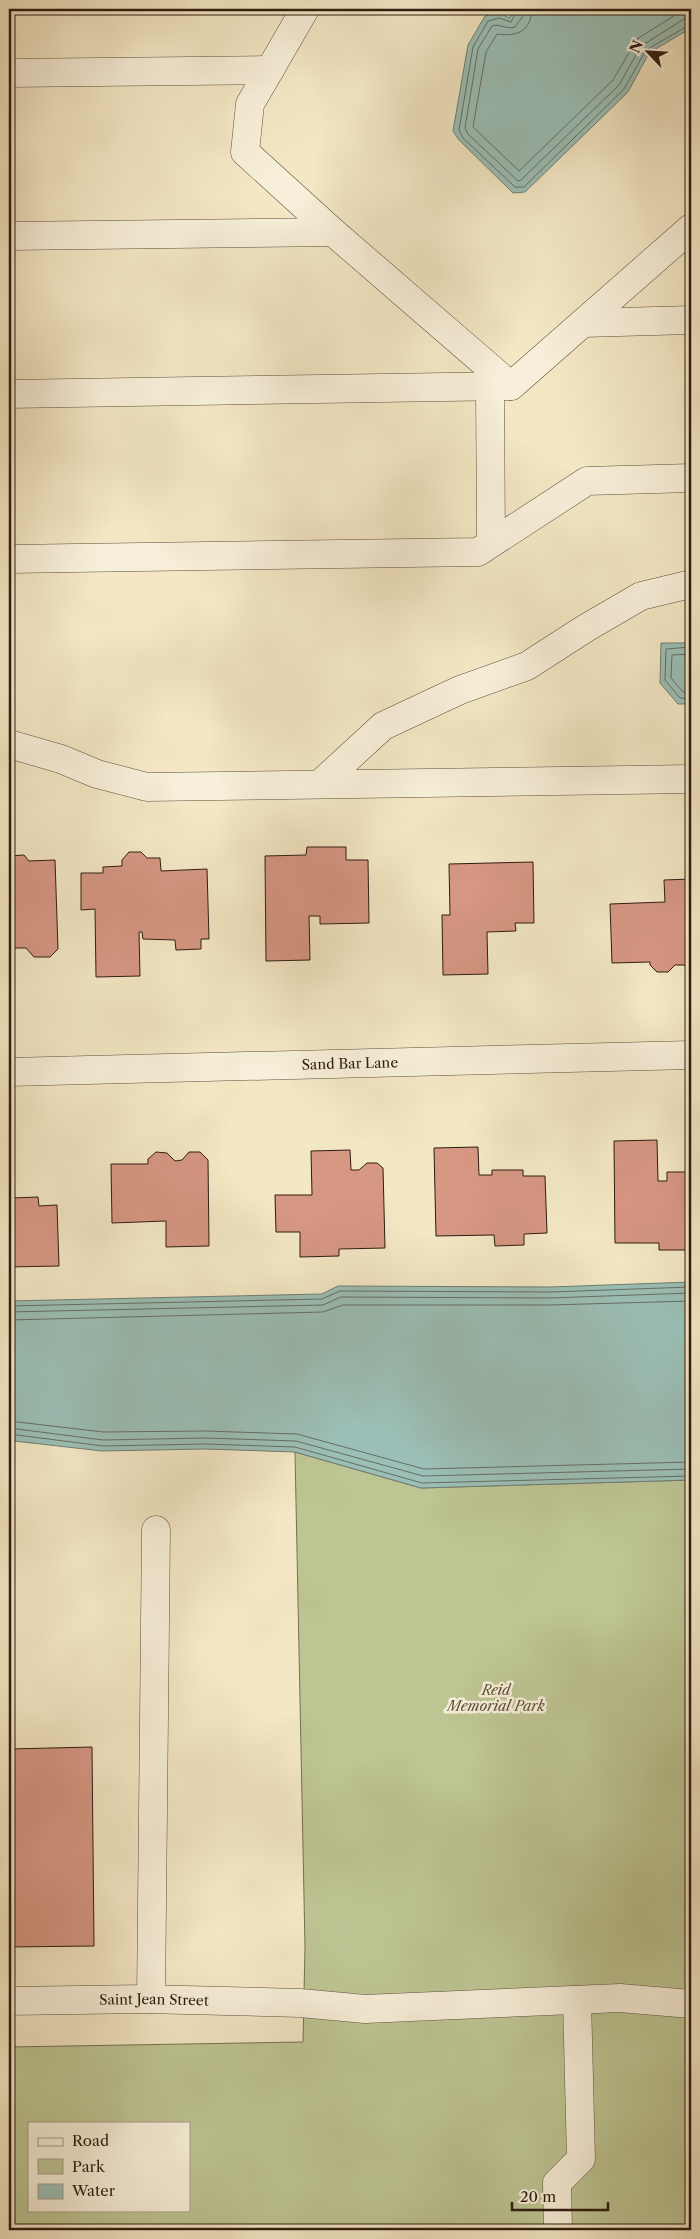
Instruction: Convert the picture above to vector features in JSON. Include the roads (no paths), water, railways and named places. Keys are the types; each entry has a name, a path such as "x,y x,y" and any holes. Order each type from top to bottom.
{"street":[{"path":"305,9 250,104 245,152 500,386"},
{"path":"9,74 270,70"},
{"path":"9,394 500,386 582,323 691,228"},
{"path":"9,236 332,232"},
{"path":"582,323 691,320"},
{"path":"491,543 500,386"},
{"path":"9,559 478,552 587,481 691,478"},
{"path":"320,784 383,726 460,690 527,666 586,628 641,596 691,584"},
{"path":"9,744 61,759 97,774 147,787 691,779"},
{"name":"Sand Bar Lane","path":"9,1072 691,1055"},
{"path":"151,1999 156,1530"},
{"name":"Saint Jean Street","path":"9,2001 151,1999 300,2004 365,2009 620,1998 691,2004"},
{"path":"558,2230 557,2183 580,2159 577,2000"}],"water":[{"path":"514,9 691,9 691,28 649,53 628,92 525,192 513,193 459,140 453,131 468,45 485,16 499,12 509,18"},
{"path":"661,643 691,643 691,704 678,704 660,683"},
{"path":"691,1282 691,1480 421,1488 295,1452 205,1449 102,1451 9,1439 9,1301 322,1294 338,1286 550,1287"}],"park label":[{"name":"Reid Memorial Park","path":"496,1698"}]}
